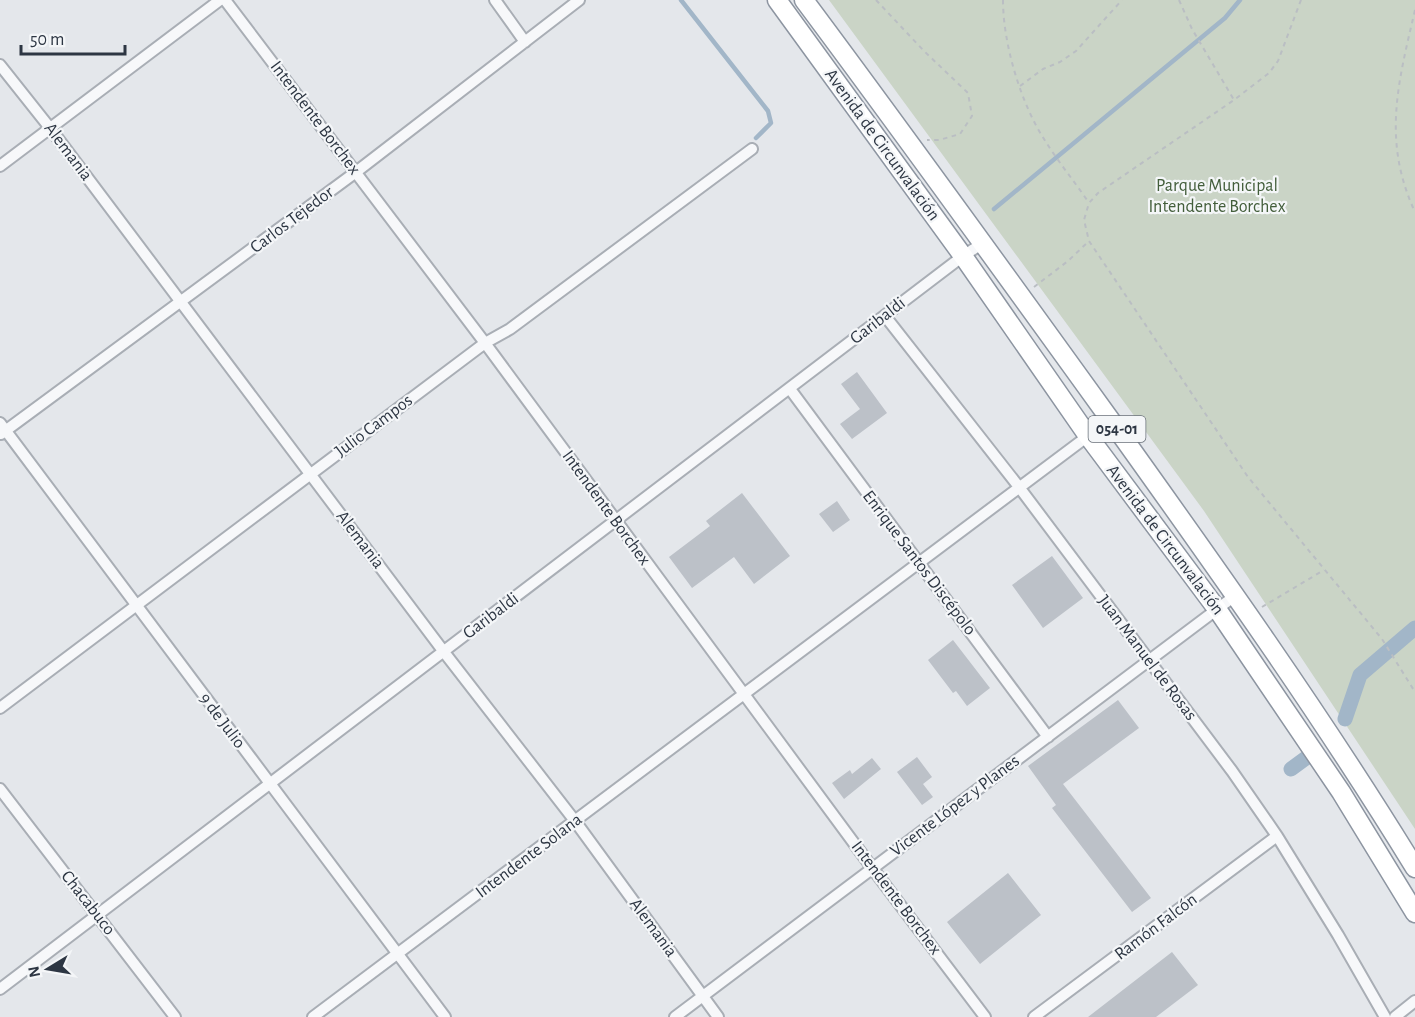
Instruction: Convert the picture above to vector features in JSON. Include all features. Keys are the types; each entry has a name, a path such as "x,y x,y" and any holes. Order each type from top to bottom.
{"highway":[{"name":"Avenida de Circunvalación","path":"777,0 963,256 1088,436 1217,609 1341,792 1415,913"},
{"name":"Avenida de Circunvalación","path":"804,0 908,139 1236,595 1358,775 1415,868"}],"street":[{"path":"0,166 220,0"},
{"name":"Intendente Borchex","path":"225,0 485,343 985,1017"},
{"path":"495,0 525,42"},
{"name":"Carlos Tejedor","path":"2,429 181,302 356,172 579,0"},
{"name":"Alemania","path":"0,64 444,652 575,821 718,1017"},
{"name":"Julio Campos","path":"0,708 485,343 510,329 752,149"},
{"name":"Garibaldi","path":"0,989 983,243"},
{"name":"Juan Manuel de Rosas","path":"885,316 1019,488 1232,771 1277,836 1385,1017"},
{"name":"Enrique Santos Discépolo","path":"790,389 1048,737"},
{"name":"9 de Julio","path":"2,429 445,1017"},
{"name":"Intendente Solana","path":"313,1017 1088,436"},
{"name":"Vicente López y Planes","path":"675,1017 1236,595"},
{"name":"Chacabuco","path":"0,789 175,1017"},
{"name":"Ramón Falcón","path":"1034,1017 1277,836"},
{"path":"1395,1017 1415,1001"}],"path":[{"path":"876,0 968,93 972,116 960,134 939,140 908,139"},
{"path":"1003,0 1008,42 1020,86 1037,125 1089,203"},
{"path":"1020,86 1043,69 1060,62 1076,51 1122,0"},
{"path":"1179,0 1192,28 1234,100"},
{"path":"1300,0 1278,61 1269,73 1234,100 1108,184 1089,203 1084,220 1089,241 1248,477 1382,639 1415,692"},
{"path":"1415,10 1402,71 1394,130 1401,179 1415,212"},
{"path":"1033,288 1068,261 1089,241"},
{"path":"1260,608 1324,570"}],"green space":[{"name":"Parque Municipal Intendente Borchex","path":"829,0 1415,0 1415,829 1204,511"}],"building":[{"path":"857,372 887,413 852,439 840,424 860,409 841,384"},
{"path":"742,493 790,556 754,584 734,557 692,588 669,557 710,526 706,521"},
{"path":"837,501 850,520 833,532 819,514"},
{"path":"1052,556 1083,598 1043,628 1012,585"},
{"path":"953,640 990,688 967,706 956,691 953,693 928,660"},
{"path":"1118,700 1139,728 1063,784 1151,898 1132,912 1052,808 1056,805 1028,766"},
{"path":"917,757 932,777 923,784 933,797 922,805 897,772"},
{"path":"872,758 881,769 844,799 832,783 850,770 852,774"},
{"path":"1008,873 1041,915 980,964 947,922"},
{"path":"1172,952 1198,985 1156,1017 1088,1017"}],"waterway":[{"path":"681,0 768,111 771,123 756,138"},
{"path":"994,209 1225,18 1240,0"},
{"path":"1345,719 1360,675 1415,628"},
{"path":"1291,769 1306,758"}]}
